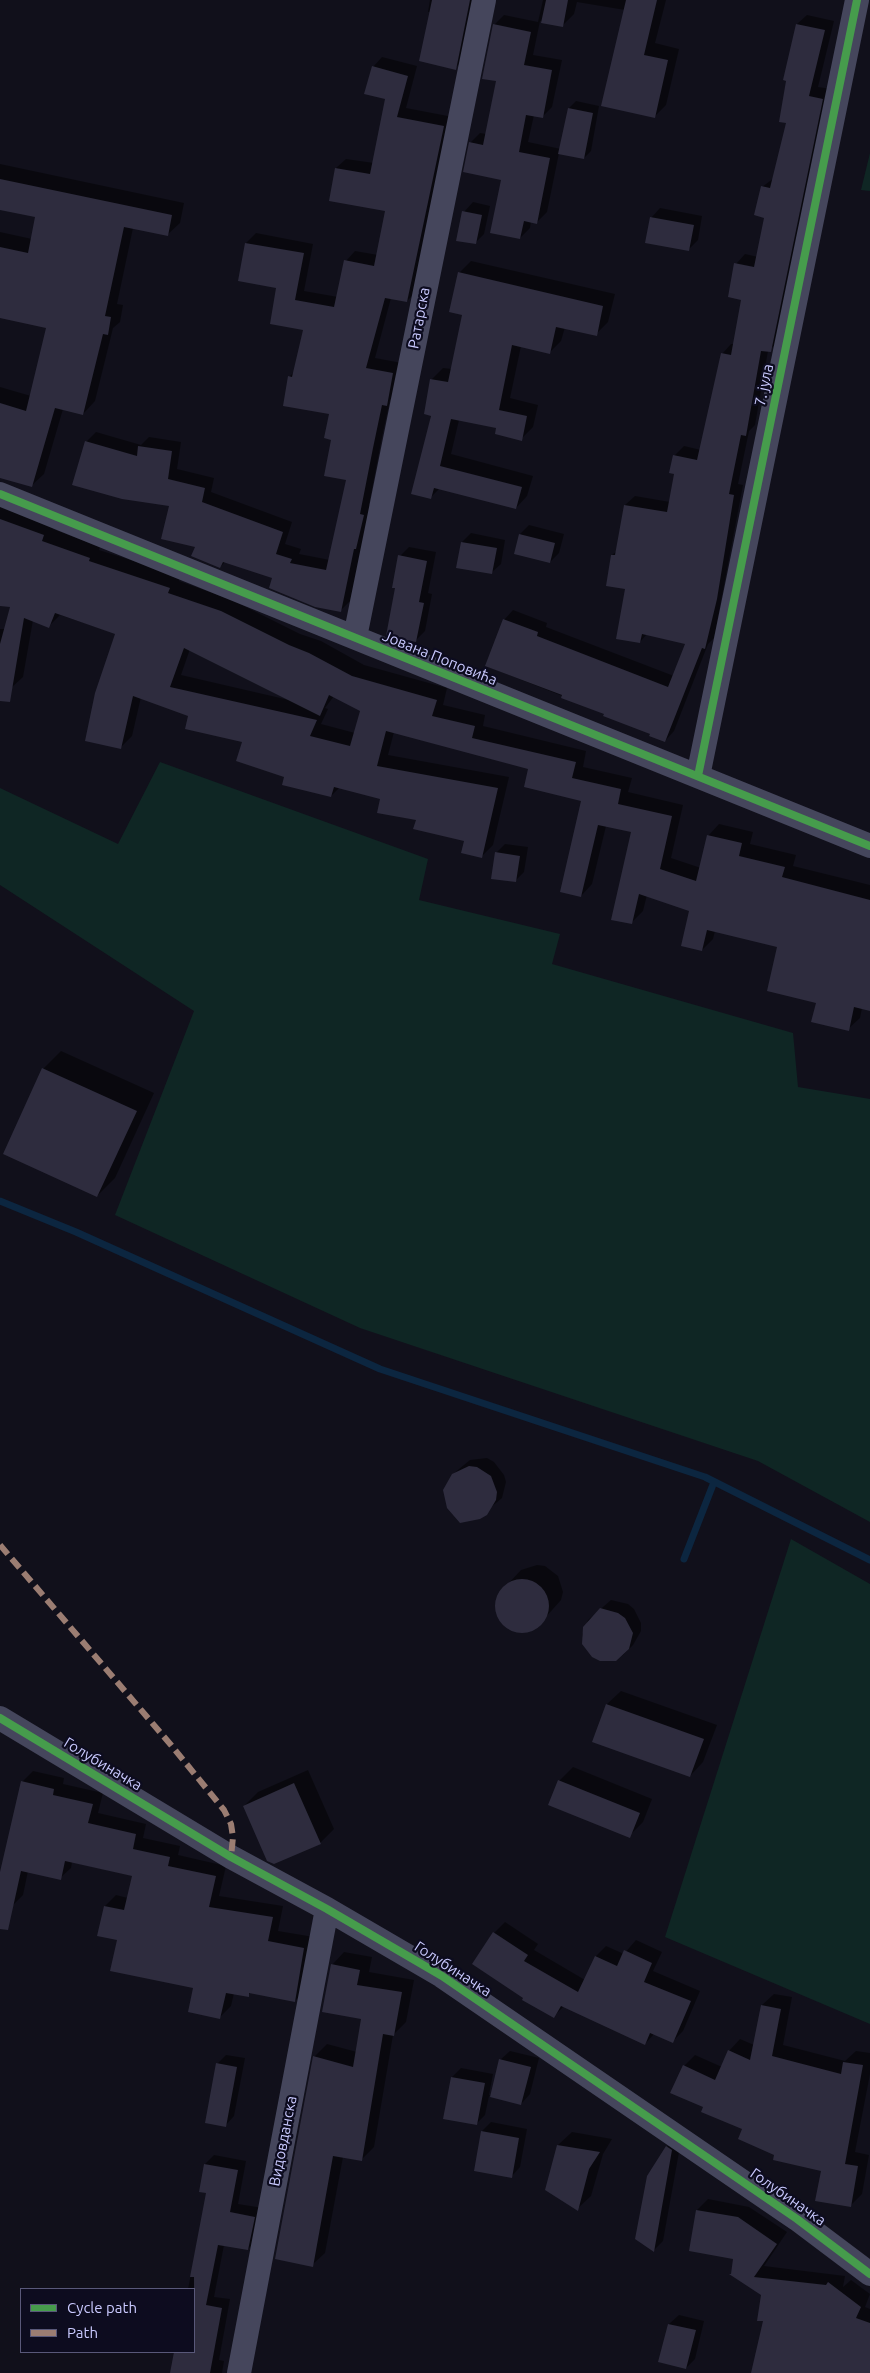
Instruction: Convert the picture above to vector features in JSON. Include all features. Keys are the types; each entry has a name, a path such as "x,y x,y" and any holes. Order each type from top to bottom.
{"street":[{"name":"Ратарска","path":"354,637 484,0"},
{"name":"7. јула","path":"698,776 857,0"},
{"name":"Јована Поповића","path":"0,494 870,846"},
{"name":"Голубиначка","path":"0,1718 231,1857 327,1909 442,1976 797,2219 870,2274"},
{"name":"Видовданска","path":"239,2373 327,1909"}],"green space":[{"path":"870,153 870,191 861,190"},
{"path":"160,762 428,859 419,900 560,934 552,964 793,1033 798,1087 870,1099 870,1522 758,1461 360,1328 115,1215 194,1011 0,885 0,788 118,844"},
{"path":"791,1539 870,1584 870,2024 665,1937"}],"building":[{"path":"432,0 470,0 456,70 419,61"},
{"path":"546,0 568,0 563,27 541,23"},
{"path":"626,0 657,0 644,55 668,60 655,118 601,106"},
{"path":"493,24 531,32 524,65 552,70 543,118 526,115 519,152 550,158 537,224 524,221 520,239 490,233 501,180 463,172 469,142 483,145 496,81 482,79"},
{"path":"796,24 825,30 809,96 823,99 771,352 761,351 746,436 741,435 729,494 734,495 717,599 705,649 702,648 665,742 649,736 650,734 603,716 604,714 561,698 562,695 485,666 503,619 538,632 537,636 668,687 685,644 642,634 640,643 616,639 625,589 606,586 611,555 615,555 624,505 667,512 674,474 669,473 673,455 697,460 721,353 731,355 741,300 728,297 734,263 754,267 764,218 754,215 761,186 770,188 786,123 779,122 786,81 783,80"},
{"path":"372,66 408,76 397,117 444,126 407,302 385,298 366,368 393,373 387,406 382,405 360,514 364,515 356,549 354,549 341,612 315,607 269,588 272,578 223,562 220,568 191,556 195,547 161,539 169,506 122,499 72,485 85,441 137,456 138,446 172,451 168,479 205,488 202,502 283,532 276,554 292,559 290,563 326,570 346,480 324,476 331,440 324,438 329,414 283,406 288,376 292,377 303,330 270,324 276,288 238,281 245,243 304,253 295,300 334,307 344,260 374,266 385,211 329,201 335,168 370,174 385,99 364,94"},
{"path":"568,108 593,113 584,159 558,154"},
{"path":"0,179 172,215 168,236 124,227 105,316 111,317 108,335 103,334 83,415 55,408 32,487 0,478 0,403 26,411 46,328 0,318 0,247 28,253 35,217 0,210"},
{"path":"462,211 482,215 476,244 456,241"},
{"path":"650,217 694,225 689,251 645,243"},
{"path":"458,272 603,306 597,336 556,327 550,354 512,345 499,410 527,416 522,441 495,434 496,428 451,419 440,466 522,487 516,509 434,488 431,499 411,494 431,416 424,414 430,379 448,382 462,315 449,312"},
{"path":"0,519 44,535 42,541 90,558 89,561 170,588 168,593 221,611 352,676 437,700 432,716 475,726 472,738 576,762 572,778 621,789 618,804 672,816 660,869 696,881 707,835 742,843 739,856 785,867 782,877 870,900 870,1011 854,1007 849,1031 811,1022 816,1003 767,991 777,947 707,930 702,951 681,946 689,911 639,894 632,924 611,920 631,832 598,825 581,897 560,892 581,801 524,787 528,769 386,731 377,766 498,788 482,858 461,853 464,841 413,829 416,820 377,813 380,799 334,787 331,797 282,785 284,777 236,761 242,742 185,729 188,716 133,696 121,749 85,741 95,693 115,634 55,613 49,628 24,618 10,702 0,701 0,644 10,607 0,606","holes":["184,648 320,716 329,695 360,711 350,746 310,736 317,720 170,687"]},
{"path":"519,534 555,543 550,563 514,554"},
{"path":"461,542 497,548 492,574 456,568"},
{"path":"398,555 427,561 419,602 424,603 416,642 386,636 395,588 392,588"},
{"path":"495,852 520,856 516,882 491,879"},
{"path":"42,1068 137,1111 97,1197 3,1154"},
{"path":"469,1466 477,1467 491,1476 497,1492 496,1500 487,1515 480,1519 460,1523 447,1508 443,1490 452,1474"},
{"path":"517,1579 527,1579 537,1583 545,1591 549,1606 545,1621 537,1629 527,1633 517,1633 507,1629 499,1621 495,1611 495,1601 499,1591 507,1583"},
{"path":"600,1608 618,1613 625,1618 633,1633 629,1649 616,1661 600,1661 592,1657 582,1644 583,1627"},
{"path":"606,1704 704,1739 690,1777 592,1742"},
{"path":"558,1780 640,1813 630,1838 548,1805"},
{"path":"21,1781 54,1789 53,1795 93,1804 88,1823 136,1834 133,1849 170,1857 168,1866 216,1876 209,1907 273,1917 268,1941 304,1948 295,2002 249,1993 249,1997 226,1993 220,2019 188,2012 193,1988 110,1971 117,1940 97,1936 104,1906 124,1910 132,1876 65,1861 61,1880 21,1871 8,1930 0,1929 0,1872"},
{"path":"294,1783 321,1844 274,1864 267,1861 243,1806"},
{"path":"493,1932 528,1955 524,1961 578,1992 595,1956 617,1966 624,1950 652,1963 644,1982 691,2001 673,2043 650,2033 645,2045 561,2006 554,2018 522,2000 523,1998 472,1964"},
{"path":"331,1964 360,1970 357,1985 402,1992 394,2036 383,2034 362,2161 333,2156 313,2267 275,2259 313,2056 353,2067 361,2019 322,2012"},
{"path":"761,2005 781,2009 772,2056 841,2074 843,2062 863,2065 845,2164 858,2166 851,2207 815,2201 821,2171 773,2160 774,2155 738,2139 742,2129 701,2112 703,2107 670,2093 683,2065 715,2080 728,2050 750,2060"},
{"path":"499,2059 531,2067 521,2105 490,2097"},
{"path":"216,2063 237,2067 226,2127 205,2123"},
{"path":"451,2077 485,2083 477,2125 443,2119"},
{"path":"481,2131 519,2138 512,2178 474,2171"},
{"path":"557,2145 600,2152 589,2169 578,2211 545,2190"},
{"path":"666,2146 672,2150 654,2252 635,2239 647,2176"},
{"path":"204,2164 238,2170 230,2212 255,2217 248,2250 218,2245 206,2305 222,2308 210,2373 170,2373 174,2353 195,2353 195,2288 194,2277 190,2277 206,2193 199,2192"},
{"path":"696,2210 738,2217 777,2244 754,2277 826,2285 828,2282 861,2307 856,2318 870,2323 870,2373 751,2373 763,2321 757,2321 761,2295 729,2274 731,2274 733,2259 689,2251"},
{"path":"668,2324 696,2330 686,2369 658,2362"}],"waterway":[{"path":"0,1201 76,1232 380,1369 705,1477 870,1560"},
{"path":"684,1559 714,1482"}],"marked path":[{"path":"0,1545 224,1810 231,1824 233,1837 231,1857"}],"cycle path":[{"path":"698,776 857,0"},
{"path":"0,494 870,846"},
{"path":"0,1718 231,1857 327,1909 442,1976 797,2219 870,2274"}]}
